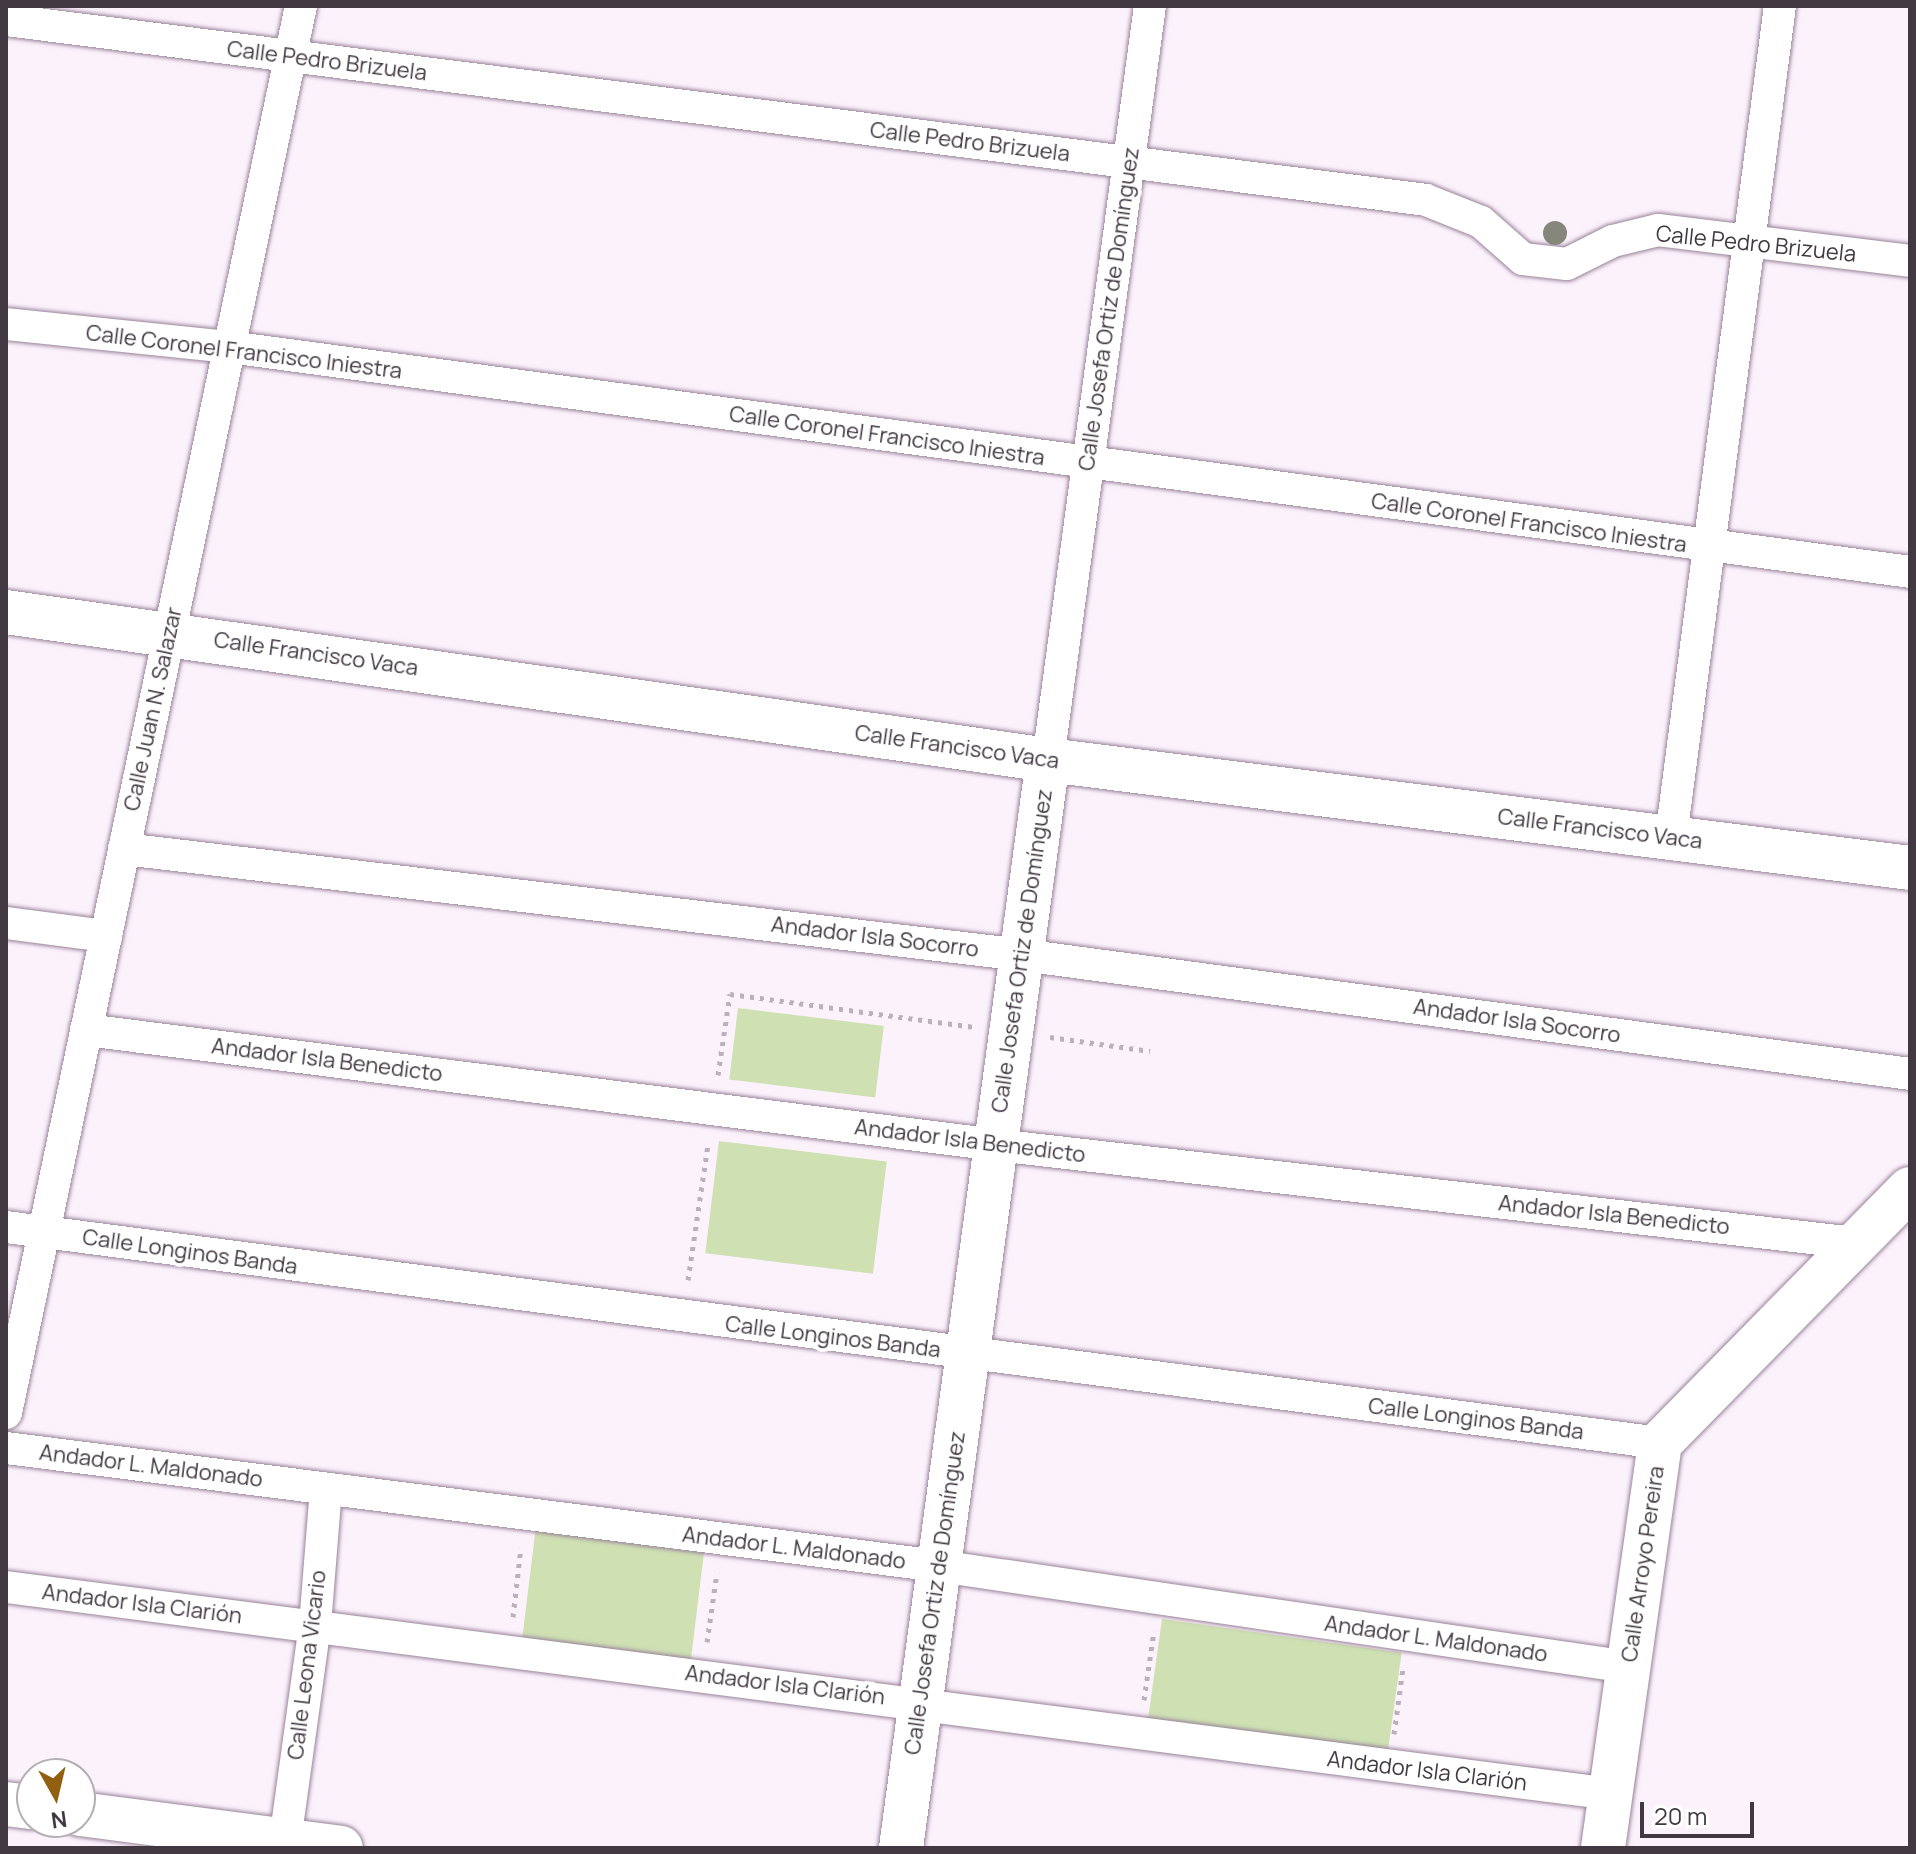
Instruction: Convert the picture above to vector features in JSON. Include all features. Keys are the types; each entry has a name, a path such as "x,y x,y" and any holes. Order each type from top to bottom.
{"street":[{"name":"Calle Juan N. Salazar","path":"6,1413 301,6"},
{"name":"Calle Josefa Ortiz de Domínguez","path":"901,1848 1150,6"},
{"path":"1671,837 1706,548 1780,6"},
{"name":"Calle Pedro Brizuela","path":"6,20 1426,200 1481,222 1523,259 1567,264 1613,241 1658,230 1910,261"},
{"name":"Calle Coronel Francisco Iniestra","path":"6,324 229,347 1706,548 1910,572"},
{"name":"Calle Francisco Vaca","path":"6,612 1048,760 1910,868"},
{"name":"Andador Isla Socorro","path":"124,849 1022,955 1910,1074"},
{"path":"6,923 106,936"},
{"name":"Andador Isla Benedicto","path":"86,1030 996,1145 1855,1243"},
{"name":"Calle Arroyo Pereira","path":"1603,1848 1660,1443 1910,1189"},
{"name":"Calle Longinos Banda","path":"6,1227 1660,1443"},
{"name":"Andador L. Maldonado","path":"6,1448 939,1566 1628,1667"},
{"name":"Calle Leona Vicario","path":"285,1841 315,1625 326,1489"},
{"name":"Andador Isla Clarión","path":"6,1587 509,1649 1611,1794"},
{"path":"96,1816 341,1848"}],"path":[{"path":"683,1317 730,994 1150,1051"},
{"path":"509,1649 524,1514"},
{"path":"703,1675 721,1538"},
{"path":"1140,1733 1159,1598"},
{"path":"1390,1766 1408,1635"}],"green space":[{"path":"738,1008 884,1026 875,1097 729,1079"},
{"path":"719,1141 887,1162 873,1274 705,1253"},
{"path":"536,1526 705,1547 691,1659 522,1638"},
{"path":"1162,1619 1402,1653 1388,1752 1148,1718"}]}
